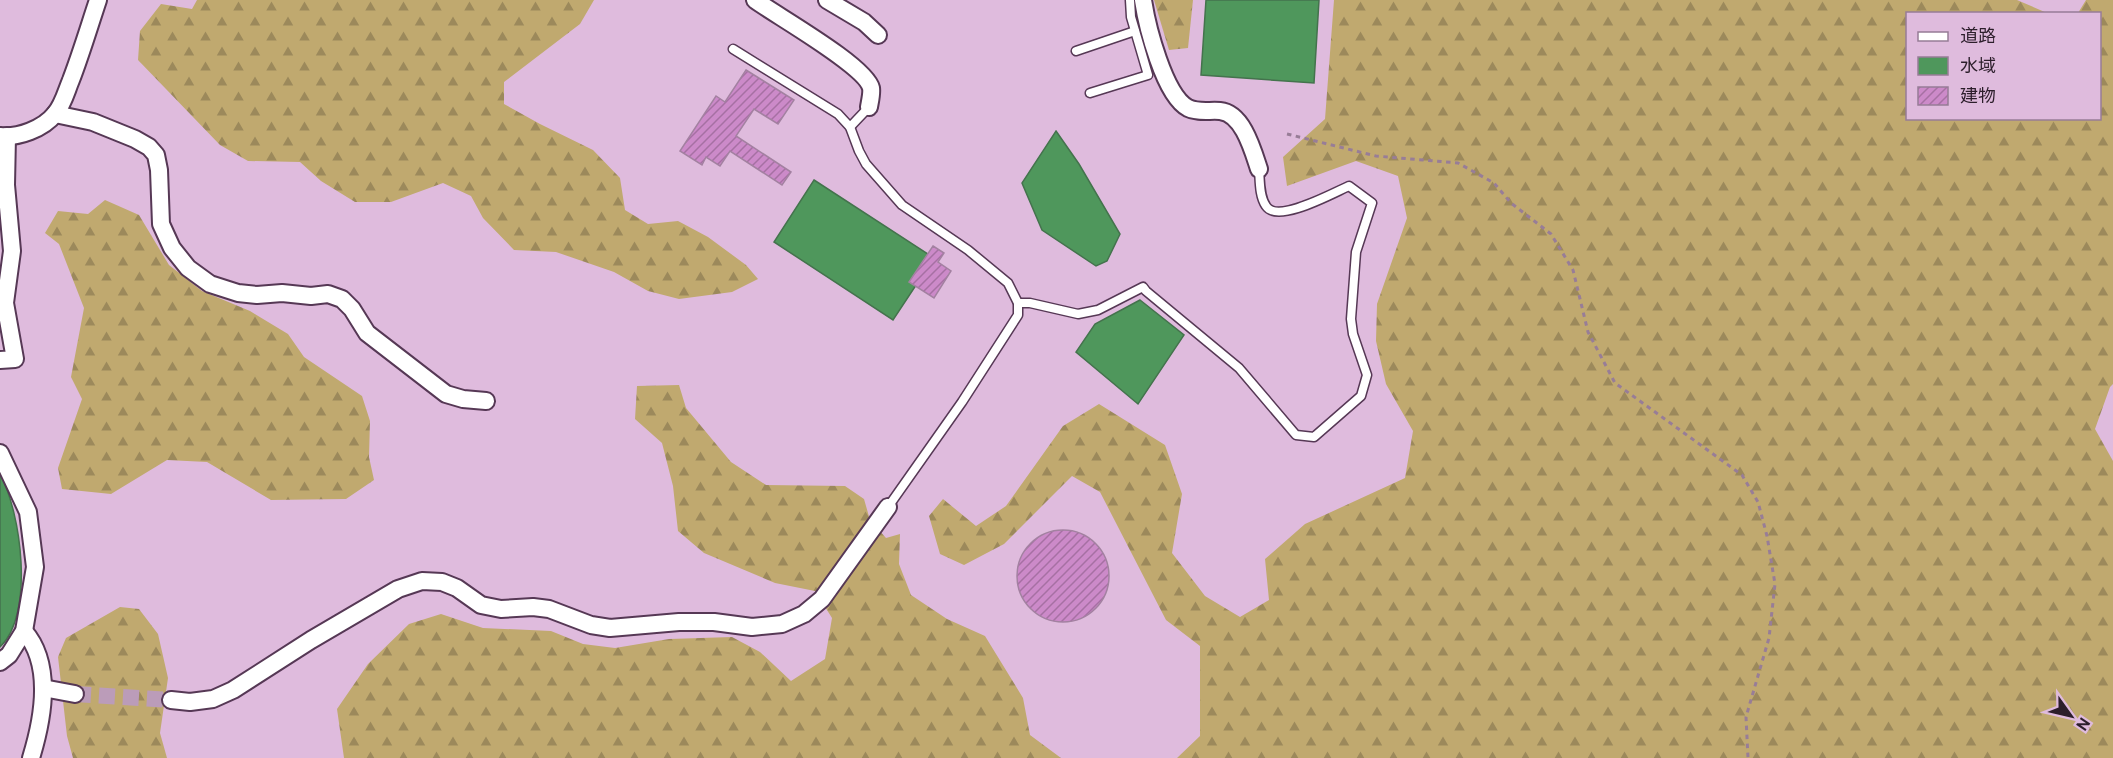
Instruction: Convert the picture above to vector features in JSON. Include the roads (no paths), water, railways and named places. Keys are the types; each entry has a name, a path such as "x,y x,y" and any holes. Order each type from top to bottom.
{"street":[{"path":"0,360 15,359 4,303 12,251 3,136 20,134 44,124 55,114 62,103 98,0"},
{"path":"755,0 811,35 866,78 872,89 869,107"},
{"path":"827,0 864,22 878,35"},
{"path":"1143,0 1158,62 1176,95 1188,108 1223,111 1233,117 1242,127 1259,169"},
{"path":"55,114 93,122 149,147 156,155 159,170 161,224 168,240 188,268 210,284 238,293 257,295 282,293 311,296 328,294 342,299 352,309 367,333 446,394 463,399 486,401"},
{"path":"0,453 28,512 35,567 24,631 9,655 0,662"},
{"path":"171,700 190,702 213,699 233,690 311,640 398,589 422,581 442,582 457,588 481,605 501,609 533,607 549,609 591,625 610,628 679,622 714,622 752,627 782,624 804,614 822,599 888,507"},
{"path":"24,631 34,643 43,688 41,717 31,758"},
{"path":"43,688 75,694"}],"lane":[{"path":"1090,93 1148,75 1131,17 1130,0"},
{"path":"1076,51 1136,31"},
{"path":"733,49 838,114 850,127 866,164 902,205 968,250 1008,283 1018,303 1017,315 962,402 888,507"},
{"path":"850,127 869,107"},
{"path":"1018,303 1030,303 1078,314 1098,309 1143,286 1146,291 1239,368 1296,435 1314,437 1361,396 1367,375 1353,334 1351,319 1356,252 1372,203 1349,186 1288,212 1276,213 1267,208 1262,198 1259,169"}],"water":[{"path":"1206,0 1319,0 1314,83 1201,75"},
{"path":"1056,131 1079,164 1120,234 1107,261 1096,266 1042,230 1022,183"},
{"path":"814,180 934,258 893,320 774,242"},
{"path":"1140,300 1184,335 1138,404 1076,352 1095,324"},
{"path":"0,474 14,512 21,562 21,588 18,611 11,632 0,647"}],"tunnel":[{"path":"75,694 171,700"}]}
